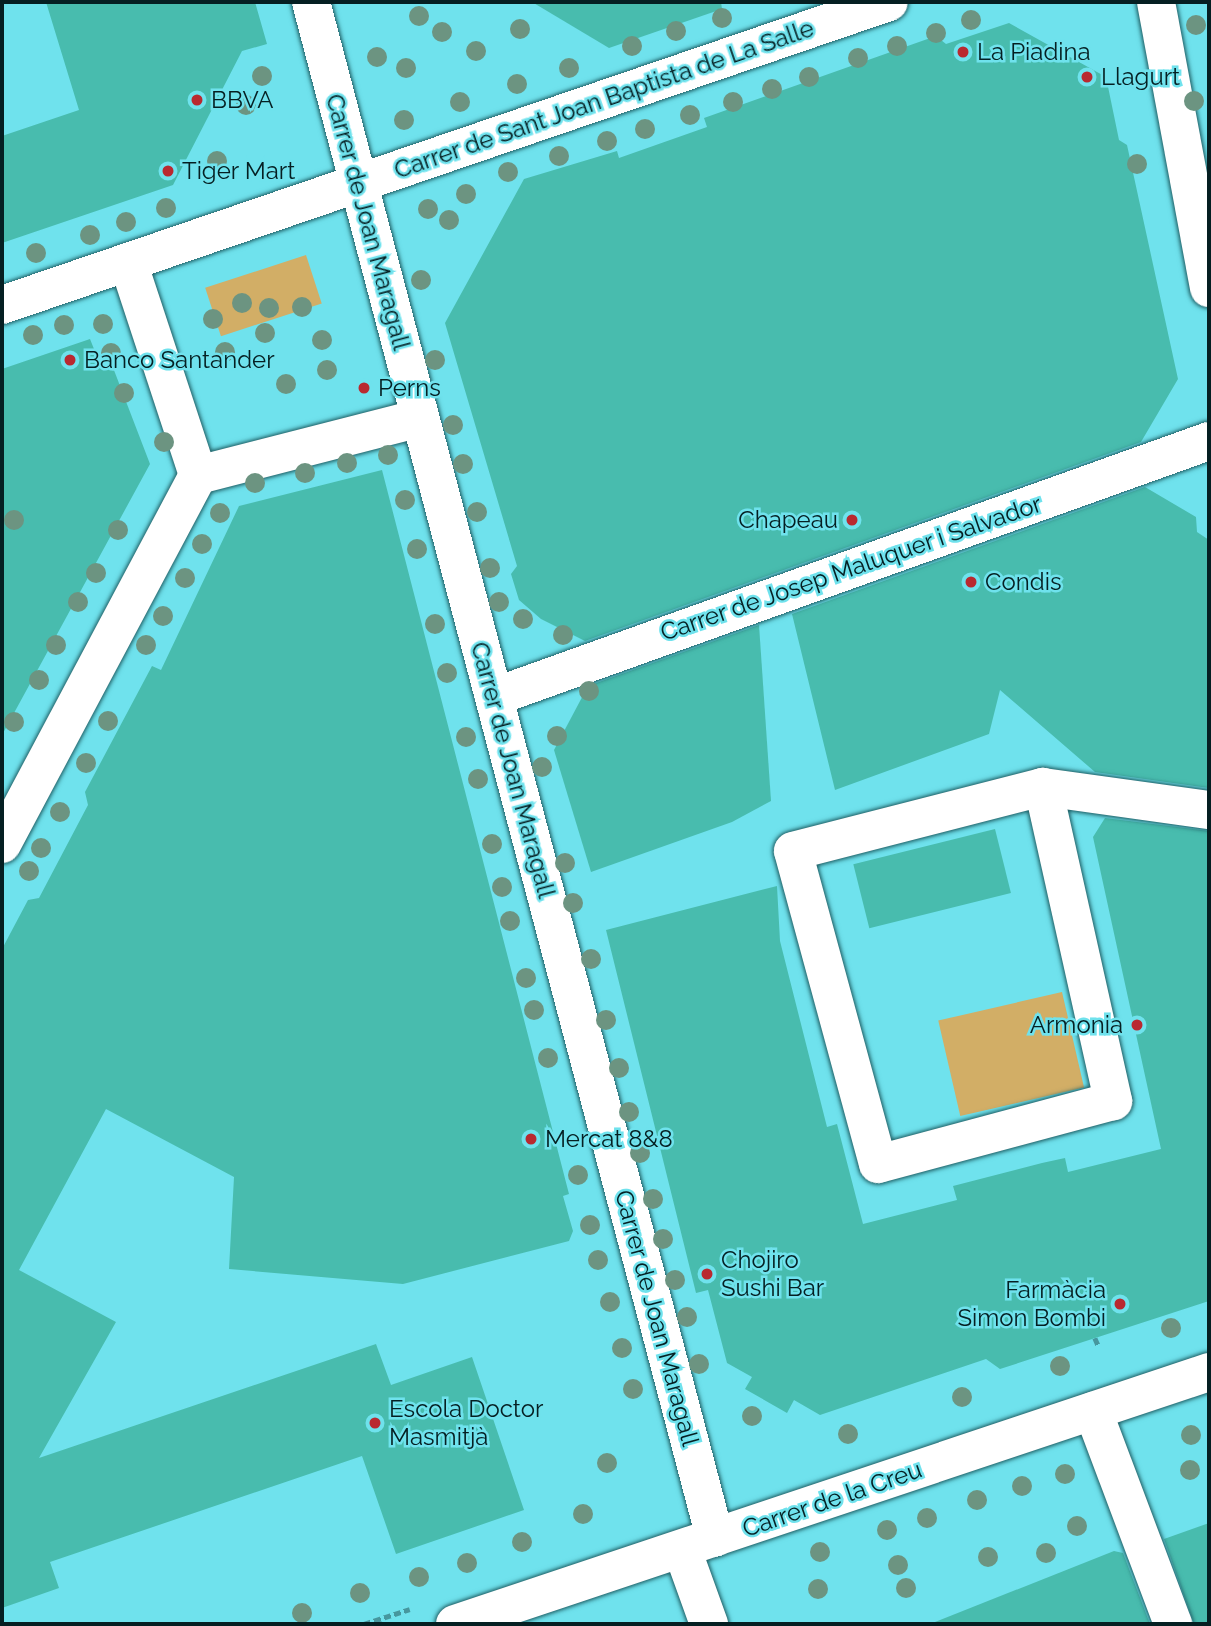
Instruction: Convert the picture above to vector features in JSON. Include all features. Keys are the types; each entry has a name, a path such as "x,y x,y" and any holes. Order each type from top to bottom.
{"street":[{"name":"Carrer de Joan Maragall","path":"311,2 357,184 495,697 698,1543 709,1624"},
{"name":"Carrer de Sant Joan Baptista de La Salle","path":"2,305 889,2"},
{"path":"1156,2 1209,288"},
{"path":"2,844 198,475 128,262"},
{"path":"198,475 420,418"},
{"name":"Carrer de Josep Maluquer i Salvador","path":"495,697 1209,441"},
{"path":"1042,787 1114,1101 878,1164 793,852 1042,787 1084,797 1209,810"},
{"name":"Carrer de la Creu","path":"455,1624 1209,1373"},
{"path":"1093,1411 1173,1624"}],"path":[{"path":"1095,1338 1099,1347"}],"shaded area":[{"path":"306,255 322,304 221,336 205,288"},
{"path":"1062,992 1084,1087 960,1116 938,1021"}],"building":[{"path":"46,2 255,2 267,44 242,51 173,185 2,243 2,136 79,110"},
{"path":"532,2 721,2 722,9 609,48"},
{"path":"1009,23 1106,77 1119,140 1127,145 1178,379 1141,442 585,641 541,619 519,600 511,574 517,566 445,323 524,179 617,151 619,158 707,127 704,118 936,36 946,44"},
{"path":"90,339 102,369 112,365 150,464 2,735 2,369"},
{"path":"382,470 569,1194 563,1196 573,1231 569,1241 403,1284 229,1269 234,1177 106,1109 19,1270 116,1322 39,1458 376,1344 391,1385 472,1357 524,1510 396,1554 362,1456 50,1562 59,1588 2,1608 2,949 28,900 39,898 88,805 85,792 152,666 161,670 239,506"},
{"path":"1145,487 1196,517 1197,532 1209,540 1209,788 1095,772 1000,690 989,734 835,790 792,614"},
{"path":"759,625 771,801 732,822 591,872 554,750 588,686"},
{"path":"1105,818 1209,831 1209,1301 1000,1369 986,1359 820,1415 794,1400 787,1413 745,1389 752,1377 727,1363 708,1290 696,1293 606,930 777,886 780,941 827,1127 837,1124 863,1224 957,1200 953,1186 1042,1163 1065,1158 1068,1172 1161,1149 1093,837"},
{"path":"995,829 1011,893 869,928 853,864"},
{"path":"1209,1523 1209,1624 1194,1624 1164,1539"},
{"path":"1114,1551 1123,1553 1150,1624 930,1624"}],"place":[{"name":"La Piadina","path":"963,52"},
{"name":"Llagurt","path":"1087,77"},
{"name":"BBVA","path":"197,100"},
{"name":"Tiger Mart","path":"168,171"},
{"name":"Banco Santander","path":"70,360"},
{"name":"Perns","path":"364,388"},
{"name":"Chapeau","path":"852,520"},
{"name":"Condis","path":"971,582"},
{"name":"Armonia","path":"1137,1025"},
{"name":"Mercat 8&8","path":"531,1139"},
{"name":"Chojiro Sushi Bar","path":"707,1274"},
{"name":"Farmàcia Simon Bombi","path":"1120,1304"},
{"name":"Escola Doctor Masmitjà","path":"375,1423"}]}
